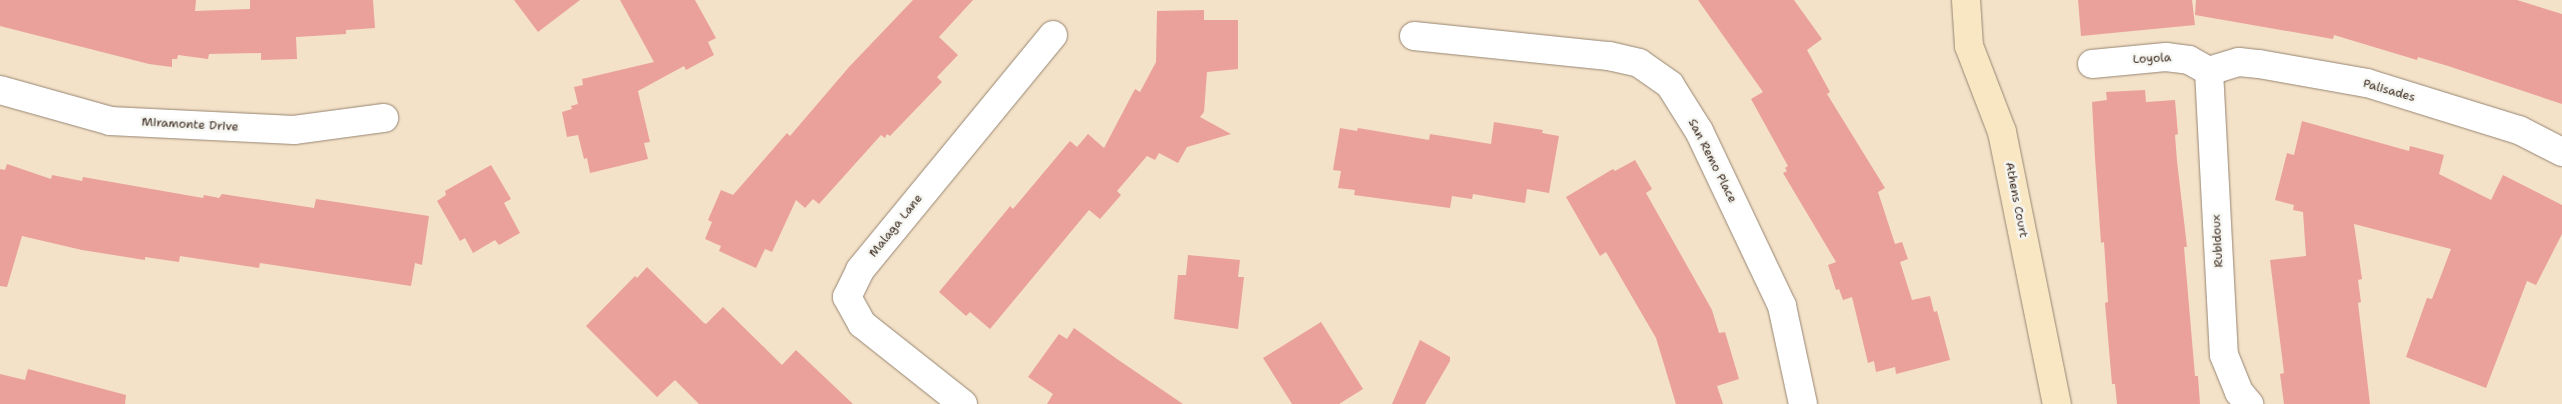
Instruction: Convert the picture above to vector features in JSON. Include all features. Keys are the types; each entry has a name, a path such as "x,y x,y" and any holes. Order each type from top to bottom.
{"street":[{"name":"Athens Court","path":"1966,0 1969,46 2002,132 2057,404"},
{"name":"Malaga Lane","path":"963,404 862,324 847,296 860,270 1053,35"},
{"name":"San Remo Place","path":"1414,36 1609,56 1639,63 1670,85 1699,131 1782,306 1803,404"},
{"name":"Loyola","path":"2092,64 2177,58 2189,60 2209,71"},
{"name":"Palisades","path":"2209,71 2239,62 2367,83 2519,130 2562,152"},
{"name":"Rubidoux","path":"2209,71 2224,355 2239,392 2249,404"},
{"name":"Miramonte Drive","path":"0,90 110,121 294,130 384,118"}],"building":[{"path":"0,0 196,0 195,11 250,9 250,0 373,0 375,28 346,30 346,34 296,37 297,59 261,60 261,53 209,54 208,59 178,55 177,59 172,59 172,67 149,64 0,26"},
{"path":"514,0 580,0 538,32"},
{"path":"620,0 695,0 716,38 708,42 714,55 686,70 684,66 638,91 650,142 644,143 648,159 590,173 587,158 584,159 578,135 567,137 562,112 572,109 571,106 578,104 574,87 583,85 582,79 654,62"},
{"path":"913,0 973,0 939,37 958,55 937,77 942,82 890,136 887,134 885,138 881,135 819,204 813,199 805,208 796,200 772,252 765,249 756,268 719,251 721,246 705,239 712,222 708,220 721,190 733,195 787,133 790,136 849,67"},
{"path":"1698,0 1794,0 1822,39 1807,50 1830,92 1827,94 1885,188 1878,192 1895,244 1902,242 1908,259 1900,262 1912,300 1930,296 1934,312 1937,311 1950,360 1896,374 1895,367 1876,372 1874,361 1868,363 1852,297 1843,300 1839,289 1836,290 1828,265 1836,262 1783,173 1787,171 1785,168 1788,166 1751,99 1763,92"},
{"path":"2078,0 2192,0 2195,25 2081,36"},
{"path":"2196,0 2517,0 2562,14 2562,104 2448,66 2418,57 2417,60 2334,35 2333,39 2195,15"},
{"path":"1204,10 1204,20 1238,20 1238,69 1207,72 1204,112 1200,117 1231,134 1187,147 1178,163 1159,153 1155,160 1147,156 1117,191 1121,195 1100,219 1089,210 990,329 970,312 966,316 939,292 1010,206 1013,209 1070,141 1077,147 1088,134 1104,148 1135,89 1140,92 1156,62 1157,11"},
{"path":"2145,90 2146,102 2175,100 2178,134 2175,135 2177,161 2187,247 2184,247 2195,376 2198,376 2200,404 2117,404 2115,384 2112,384 2105,303 2108,302 2104,242 2101,243 2092,102 2107,100 2106,92"},
{"path":"2302,121 2409,151 2410,146 2444,155 2439,174 2491,200 2503,175 2562,205 2562,234 2536,285 2527,281 2486,388 2406,357 2427,298 2432,299 2451,249 2354,224 2362,279 2358,280 2361,302 2358,303 2370,404 2284,404 2280,374 2284,373 2270,260 2306,256 2303,212 2293,210 2294,205 2275,200 2287,153 2294,155"},
{"path":"1494,122 1543,130 1542,133 1559,136 1549,193 1527,189 1525,203 1473,194 1472,199 1452,196 1450,208 1354,195 1355,190 1338,188 1341,171 1333,170 1340,128 1357,131 1358,128 1429,140 1430,134 1491,144"},
{"path":"1635,160 1652,189 1646,193 1712,310 1719,333 1725,332 1739,379 1717,386 1723,404 1676,404 1656,338 1606,252 1600,256 1566,197 1613,169 1615,171"},
{"path":"7,164 51,179 52,175 82,181 83,177 203,198 204,195 219,198 222,194 314,208 316,199 429,216 422,265 415,263 411,286 260,263 259,268 180,256 179,262 145,257 145,260 82,250 22,236 7,287 0,286 0,169 5,170"},
{"path":"491,165 511,199 504,203 520,233 499,245 495,240 473,253 465,238 460,241 437,201 446,195 445,191"},
{"path":"1188,255 1240,260 1238,277 1244,277 1238,329 1174,319 1178,275 1186,275"},
{"path":"647,267 704,323 706,324 723,307 782,365 796,350 853,404 699,404 675,380 657,397 586,326 635,276 637,278"},
{"path":"1321,322 1363,389 1339,404 1292,404 1263,358"},
{"path":"1074,328 1183,404 1047,404 1053,394 1028,377 1059,334 1067,339"},
{"path":"1420,340 1450,357 1450,361 1425,404 1392,404"},
{"path":"28,369 126,395 125,404 0,404 0,374 25,380"}]}
